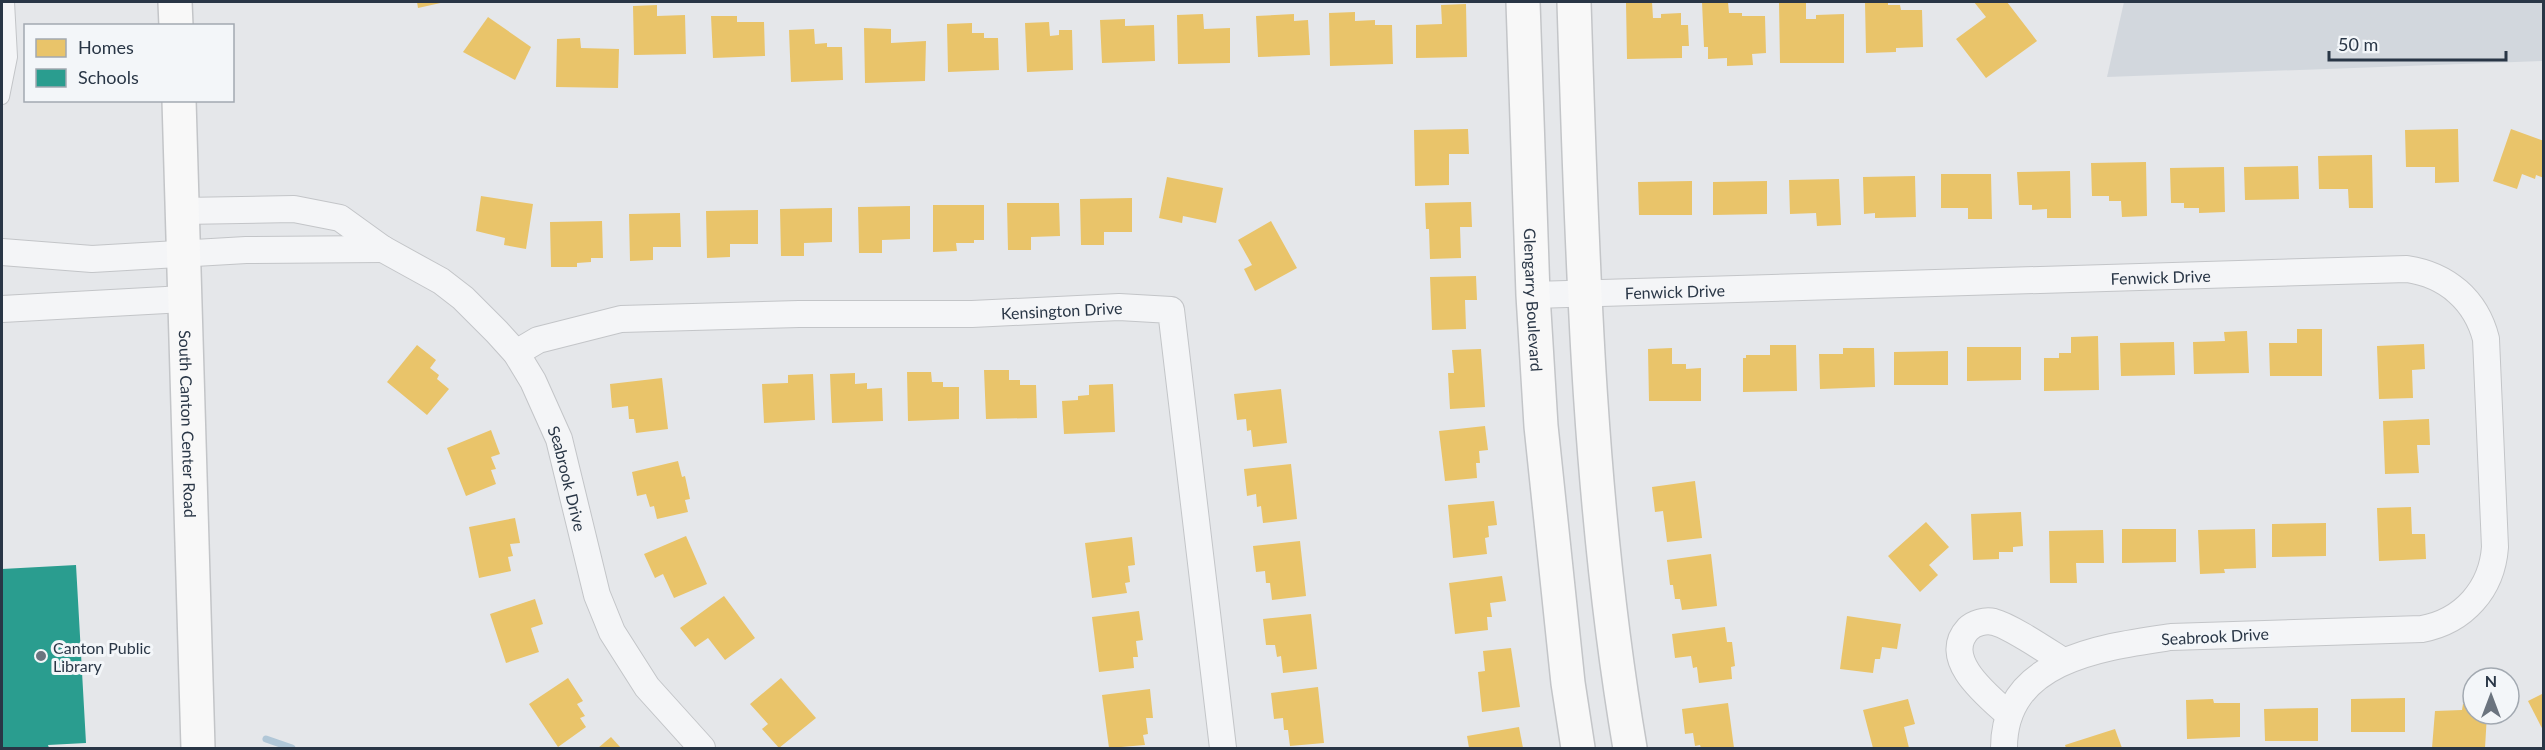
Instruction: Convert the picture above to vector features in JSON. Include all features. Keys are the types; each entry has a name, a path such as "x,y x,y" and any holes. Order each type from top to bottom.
{"street":[{"path":"175,2 176,24"},
{"name":"Glengarry Boulevard","path":"1523,2 1533,295 1541,426 1559,599 1578,748"},
{"path":"1574,2 1584,294 1594,457 1618,680 1629,748"},
{"name":"South Canton Center Road","path":"178,102 198,748"},
{"name":"Seabrook Drive","path":"182,211 294,209 340,218 383,249 416,266 463,298 516,353 533,381 558,439 572,487 594,586 612,632 647,687 702,748"},
{"name":"Seabrook Drive","path":"2,252 92,259 284,249 337,251 383,249"},
{"name":"Fenwick Drive","path":"1533,295 2407,269 2435,276 2458,290 2475,310 2486,339 2495,547 2490,574 2474,602"},
{"path":"2,309 183,299"},
{"name":"Kensington Drive","path":"516,353 538,340 621,319 799,314 972,314 1119,307 1171,310 1223,748"},
{"path":"1559,599 1609,592"},
{"name":"Seabrook Drive","path":"2004,748 2009,715 2018,698 2030,683 2063,661 2131,643 2171,637 2422,628 2448,621 2474,602"},
{"path":"2009,715 1966,671 1961,661 1960,644 1968,629 1980,623 1995,622 2063,661"}],"lane":[{"path":"2,97 10,57 8,2"}],"shaded area":[{"path":"2124,2 2543,2 2543,61 2107,77"}],"building: Homes":[{"path":"417,2 445,2 418,8"},
{"path":"1652,2 1653,18 1661,18 1661,14 1681,13 1681,25 1688,25 1689,46 1682,46 1682,58 1627,59 1626,3"},
{"path":"1702,2 1728,2 1729,13 1742,13 1742,16 1765,16 1766,53 1752,54 1753,65 1727,66 1727,58 1708,59 1708,47 1704,47"},
{"path":"1779,2 1806,2 1806,19 1816,19 1816,15 1844,14 1844,63 1780,63"},
{"path":"1865,2 1888,2 1888,5 1900,5 1901,10 1922,10 1923,47 1896,48 1896,52 1866,53"},
{"path":"1974,2 2007,2 2037,41 1986,78 1956,39 1986,17"},
{"path":"1466,4 1467,57 1416,58 1416,25 1442,24 1441,5"},
{"path":"657,5 657,16 685,15 686,54 634,55 633,6"},
{"path":"1355,12 1355,21 1375,20 1375,25 1392,25 1393,64 1330,66 1329,13"},
{"path":"1203,14 1204,29 1230,28 1230,63 1178,64 1177,15"},
{"path":"1294,14 1294,21 1308,20 1310,55 1258,57 1256,16"},
{"path":"711,16 737,16 737,22 764,22 765,56 713,58"},
{"path":"488,17 531,47 515,80 463,52"},
{"path":"1125,19 1125,26 1154,25 1155,61 1102,63 1100,20"},
{"path":"1049,22 1050,36 1059,35 1059,30 1072,30 1073,70 1027,72 1025,23"},
{"path":"972,23 972,33 984,33 984,38 998,38 999,70 948,72 947,24"},
{"path":"864,28 891,29 891,43 926,41 925,81 865,83"},
{"path":"814,29 815,44 827,43 827,47 842,47 843,80 791,82 789,30"},
{"path":"580,38 581,48 619,49 618,88 556,87 557,39"},
{"path":"1468,129 1469,154 1449,154 1449,185 1415,186 1414,130"},
{"path":"2458,129 2459,182 2435,183 2435,167 2406,167 2405,130"},
{"path":"2511,129 2544,141 2544,178 2536,175 2535,179 2522,174 2517,189 2493,181"},
{"path":"2372,155 2373,208 2349,208 2348,189 2319,189 2318,156"},
{"path":"2146,162 2147,216 2122,217 2121,201 2109,201 2109,196 2092,196 2091,163"},
{"path":"2298,166 2299,199 2245,200 2244,167"},
{"path":"2224,167 2225,212 2199,213 2199,208 2184,208 2184,203 2171,203 2170,168"},
{"path":"2070,171 2071,218 2047,218 2047,209 2032,210 2032,205 2019,205 2017,172"},
{"path":"1941,174 1991,174 1992,219 1968,219 1968,208 1941,208"},
{"path":"1915,176 1916,217 1875,218 1875,213 1864,214 1863,177"},
{"path":"1167,177 1223,188 1216,223 1183,216 1182,223 1159,218"},
{"path":"1839,179 1841,225 1817,226 1816,213 1790,214 1789,180"},
{"path":"1692,181 1692,215 1639,215 1638,182"},
{"path":"1767,181 1767,214 1713,215 1713,182"},
{"path":"481,196 533,204 526,249 504,245 505,238 476,231"},
{"path":"1132,198 1132,232 1104,232 1104,245 1081,245 1080,199"},
{"path":"1471,202 1472,227 1460,227 1461,258 1430,259 1425,203"},
{"path":"1007,203 1059,203 1060,236 1031,237 1031,250 1008,250"},
{"path":"933,205 984,205 984,240 974,240 974,243 956,243 957,251 933,252"},
{"path":"910,206 910,239 882,240 882,253 859,253 858,207"},
{"path":"832,208 832,242 804,243 804,256 781,256 780,209"},
{"path":"758,210 758,244 730,244 730,257 707,258 706,211"},
{"path":"680,213 681,247 653,247 653,260 630,261 629,214"},
{"path":"602,221 603,258 591,258 591,262 577,263 577,267 551,267 550,222"},
{"path":"1271,221 1297,268 1255,291 1244,269 1252,265 1238,240"},
{"path":"1476,276 1477,300 1465,300 1466,329 1432,330 1430,277"},
{"path":"2297,329 2322,329 2322,376 2270,376 2269,343 2297,343"},
{"path":"2247,331 2249,373 2194,374 2193,342 2225,341 2224,332"},
{"path":"2098,336 2099,390 2044,391 2044,358 2059,358 2059,353 2071,353 2071,337"},
{"path":"2174,342 2175,375 2121,376 2120,343"},
{"path":"2424,344 2425,369 2412,370 2413,398 2379,399 2377,346"},
{"path":"417,345 436,360 430,368 439,375 437,379 449,389 427,415 387,382"},
{"path":"1770,345 1796,345 1797,391 1743,392 1743,358 1746,358 1746,355 1770,355"},
{"path":"1967,347 2021,347 2021,380 1967,381"},
{"path":"1672,348 1672,364 1686,364 1686,369 1701,368 1701,401 1649,401 1648,349"},
{"path":"1843,348 1874,348 1875,387 1820,389 1819,354 1843,354"},
{"path":"1481,349 1485,407 1450,409 1448,373 1454,373 1452,350"},
{"path":"1948,351 1948,385 1894,385 1894,352"},
{"path":"984,370 1009,370 1009,380 1020,380 1020,385 1036,385 1037,418 986,419"},
{"path":"907,372 931,372 932,382 943,382 943,387 959,387 959,419 908,421"},
{"path":"855,373 855,384 867,383 867,389 882,388 883,421 832,423 830,374"},
{"path":"813,374 815,420 764,423 762,384 788,383 788,375"},
{"path":"662,378 668,429 636,433 634,419 629,419 628,406 612,408 610,384"},
{"path":"1113,384 1115,432 1064,434 1062,401 1078,400 1078,396 1089,395 1089,385"},
{"path":"1281,389 1287,443 1253,447 1251,430 1247,431 1246,419 1237,420 1234,394"},
{"path":"2429,419 2430,445 2417,445 2419,473 2385,474 2383,421"},
{"path":"1485,426 1488,450 1479,451 1480,463 1476,463 1477,478 1445,481 1439,431"},
{"path":"491,430 500,454 491,457 496,469 491,470 496,484 466,496 447,448"},
{"path":"678,461 682,477 685,476 690,499 685,500 688,512 657,519 654,506 650,507 646,494 637,496 632,472"},
{"path":"1291,464 1297,519 1263,523 1261,506 1257,507 1256,494 1247,496 1244,469"},
{"path":"1695,481 1702,538 1667,542 1663,511 1655,512 1652,487"},
{"path":"1494,501 1497,525 1488,526 1489,537 1485,538 1487,554 1453,558 1448,505"},
{"path":"2411,507 2412,534 2425,534 2426,559 2379,561 2377,508"},
{"path":"2021,512 2023,546 2013,547 2013,552 1999,552 1999,559 1973,560 1971,514"},
{"path":"515,518 520,543 510,544 513,556 508,557 511,571 479,578 469,527"},
{"path":"1926,522 1949,547 1929,565 1938,575 1920,592 1888,556"},
{"path":"2326,523 2326,556 2272,557 2272,524"},
{"path":"2122,529 2176,529 2176,562 2122,563"},
{"path":"2255,529 2256,568 2224,569 2225,573 2200,574 2198,530"},
{"path":"2103,530 2104,563 2076,563 2077,583 2050,583 2049,531"},
{"path":"686,536 707,584 674,598 663,574 655,578 644,554"},
{"path":"1132,537 1135,565 1128,566 1130,582 1125,583 1127,593 1092,598 1085,543"},
{"path":"1300,541 1306,596 1272,600 1270,583 1266,583 1265,571 1256,572 1253,546"},
{"path":"1711,554 1717,606 1682,610 1680,599 1675,599 1673,585 1670,585 1667,560"},
{"path":"1502,576 1506,601 1490,603 1492,617 1487,617 1488,630 1455,634 1449,583"},
{"path":"724,596 755,638 725,660 708,638 695,647 680,628"},
{"path":"535,599 543,624 531,628 539,652 506,663 490,614"},
{"path":"1139,611 1143,640 1136,641 1138,657 1133,657 1134,668 1099,672 1092,617"},
{"path":"1311,614 1317,669 1283,673 1281,656 1277,657 1275,645 1266,645 1263,619"},
{"path":"1847,616 1901,624 1897,649 1882,647 1880,659 1875,659 1873,673 1840,669"},
{"path":"1725,627 1727,642 1732,642 1735,666 1731,667 1732,679 1699,683 1697,667 1693,668 1691,656 1675,658 1672,634"},
{"path":"1511,648 1520,707 1482,712 1478,672 1485,671 1483,651"},
{"path":"568,678 583,701 577,704 585,716 580,718 586,727 558,747 529,704"},
{"path":"781,678 816,718 779,748 762,729 768,724 750,704"},
{"path":"1318,687 1324,743 1290,746 1288,730 1284,730 1283,718 1274,719 1271,693"},
{"path":"1150,689 1153,718 1146,718 1148,734 1143,735 1145,745 1109,748 1102,695"},
{"path":"2544,693 2544,732 2528,701"},
{"path":"2405,698 2405,732 2351,732 2351,699"},
{"path":"1908,699 1915,724 1904,727 1909,748 1873,748 1863,710"},
{"path":"2213,699 2214,703 2240,703 2240,737 2187,739 2186,700"},
{"path":"1728,703 1734,748 1695,746 1693,733 1685,734 1682,709"},
{"path":"2318,708 2318,741 2265,741 2264,709"},
{"path":"2461,710 2461,726 2486,726 2485,748 2432,748 2435,711"},
{"path":"1519,727 1523,748 1469,748 1467,736"},
{"path":"2115,729 2122,748 2066,748 2065,745"},
{"path":"611,737 621,748 598,748"}],"building: Schools":[{"name":"Canton Public Library","path":"76,565 86,743 48,745 49,748 2,748 2,569"}],"waterway":[{"path":"266,739 292,748"}],"place":[{"name":"Canton Public Library","path":"41,656"}]}
